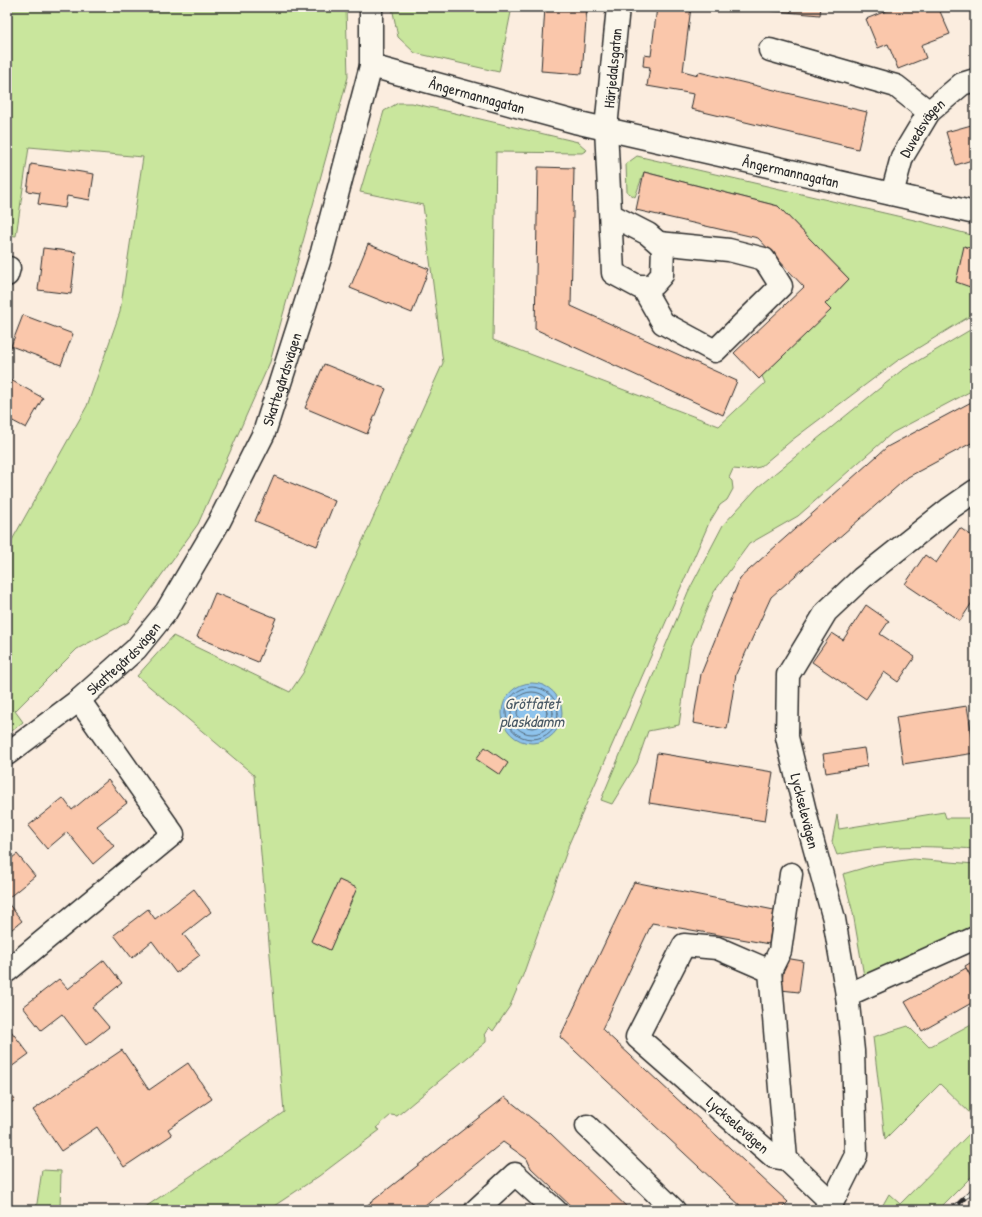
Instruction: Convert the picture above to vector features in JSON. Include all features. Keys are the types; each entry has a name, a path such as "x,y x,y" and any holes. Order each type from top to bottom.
{"street":[{"name":"Skattegårdsvägen","path":"7,754 79,700 136,649 166,612 219,522 264,433 322,252 371,66 371,7"},
{"name":"Härjedalsgatan","path":"606,128 618,7"},
{"path":"770,50 896,86 929,112"},
{"name":"Ångermannagatan","path":"371,66 568,120 975,213"},
{"name":"Duvedsvägen","path":"892,194 902,157 929,112 962,84 975,80"},
{"path":"606,128 613,273 638,287 653,285 662,275 663,247 648,234 611,215"},
{"path":"642,286 663,323 715,351 781,286 764,259 729,250 659,243"},
{"name":"Lyckselevägen","path":"786,1159 774,1157 637,1036 684,945 717,948 770,971 786,1159 829,1207 856,1155 853,1051 847,995 834,919 809,828 787,737 788,675 826,612 862,578 949,509 975,491"},
{"name":"Skattegårdsvägen","path":"7,971 173,834 79,700"},
{"path":"770,971 780,950 791,874"},
{"path":"847,995 975,938"},
{"path":"587,1126 674,1210"},
{"path":"476,1210 515,1174 555,1210"}],"green space":[{"path":"7,7 346,7 348,77 270,362 198,524 128,622 77,649 15,711 23,722 7,735 7,549 87,406 120,312 143,157 29,147 16,236 7,235"},
{"path":"392,7 512,7 499,72 415,53 398,37"},
{"path":"398,103 412,103 578,142 587,150 582,153 496,152 493,340 719,426 765,383 762,376 830,310 825,304 849,279 778,206 644,172 635,197 627,192 626,164 637,156 923,222 975,236 975,313 897,361 792,440 760,467 745,470 733,469 729,478 732,481 733,489 727,500 720,505 709,523 568,846 523,975 510,1006 493,1031 489,1027 484,1035 486,1037 486,1042 397,1116 391,1115 376,1128 380,1130 319,1176 268,1210 141,1210 284,1112 254,775 137,676 173,636 290,692 303,673 443,363 423,205 360,192 384,111"},
{"path":"975,327 975,389 892,433 798,516 749,544 714,592 690,649 679,725 648,731 637,763 612,804 601,800 688,592 723,525 758,487 901,371"},
{"path":"944,812 946,818 975,817 975,849 889,847 854,851 837,855 832,842 837,815 839,829"},
{"path":"913,859 975,864 975,930 864,976 853,913 843,874 877,864"},
{"path":"975,1022 975,1118 940,1084 885,1139 873,1037 908,1026 929,1047"},
{"path":"975,1128 975,1173 938,1210 880,1210 889,1194 900,1204"},
{"path":"42,1170 61,1171 60,1210 36,1210"}],"water":[{"name":"Grötfatet plaskdamm","path":"532,683 548,688 553,692 557,697 562,713 557,729 553,734 548,738 532,743 516,738 511,734 507,729 502,713 507,697 511,692 516,688"}],"building":[{"path":"545,7 587,7 582,74 541,71"},
{"path":"657,7 691,7 683,71 698,75 699,72 867,112 858,149 691,109 694,94 647,86 650,67 643,66 644,55 651,56"},
{"path":"741,7 821,7 820,15"},
{"path":"890,7 925,7 925,9 930,7 938,7 950,34 921,45 926,58 898,69 888,44 878,48 866,19 891,9"},
{"path":"975,124 975,159 956,165 946,132"},
{"path":"31,164 94,174 90,200 67,196 65,208 38,204 40,193 27,191"},
{"path":"538,167 574,168 571,306 737,381 723,415 535,329"},
{"path":"644,172 778,206 849,279 825,304 831,310 759,379 734,353 804,287 758,238 636,210"},
{"path":"368,244 429,269 412,313 350,288"},
{"path":"964,246 975,250 975,279 973,288 956,282"},
{"path":"43,248 76,252 71,294 38,290"},
{"path":"23,315 73,334 61,365 11,346"},
{"path":"324,364 386,389 367,434 305,408"},
{"path":"9,379 43,398 26,428 7,418 7,382"},
{"path":"975,400 975,441 908,477 771,597 736,674 727,729 693,723 701,674 740,578 887,447"},
{"path":"274,476 335,501 317,546 255,521"},
{"path":"960,528 975,538 975,598 960,621 905,584 925,555 936,563"},
{"path":"215,593 276,618 258,662 197,637"},
{"path":"866,605 889,621 880,634 915,657 898,682 884,672 866,699 812,662 832,633 843,640"},
{"path":"967,706 975,753 903,764 896,717"},
{"path":"485,747 508,763 500,775 476,759"},
{"path":"864,748 867,766 826,773 823,754"},
{"path":"657,753 773,772 765,821 649,803"},
{"path":"108,780 127,803 97,826 114,846 93,864 67,832 47,849 28,826 63,798 72,810"},
{"path":"17,854 35,876 7,899 7,862"},
{"path":"339,880 357,888 330,950 311,941"},
{"path":"634,882 774,910 769,944 652,923 602,1029 788,1202 780,1210 745,1210 560,1037"},
{"path":"194,889 211,912 183,934 200,955 176,973 152,941 132,958 114,935 148,909 155,919"},
{"path":"7,902 22,921 7,933"},
{"path":"785,958 803,961 799,992 781,990"},
{"path":"104,960 122,983 92,1007 109,1027 86,1045 62,1014 41,1030 23,1007 59,979 68,989"},
{"path":"975,960 975,984 965,966"},
{"path":"966,968 975,984 975,1001 922,1031 905,1002"},
{"path":"11,1031 29,1054 7,1070 7,1034"},
{"path":"122,1050 149,1090 188,1063 212,1099 168,1129 172,1135 124,1167 97,1127 61,1151 33,1110"},
{"path":"7,1089 15,1100 7,1106"},
{"path":"505,1097 551,1134 630,1210 575,1210 531,1168 527,1159 503,1142 419,1210 361,1210"}],"railway":[{"path":"952,1210 975,1188"},
{"path":"970,1210 975,1205"}]}
